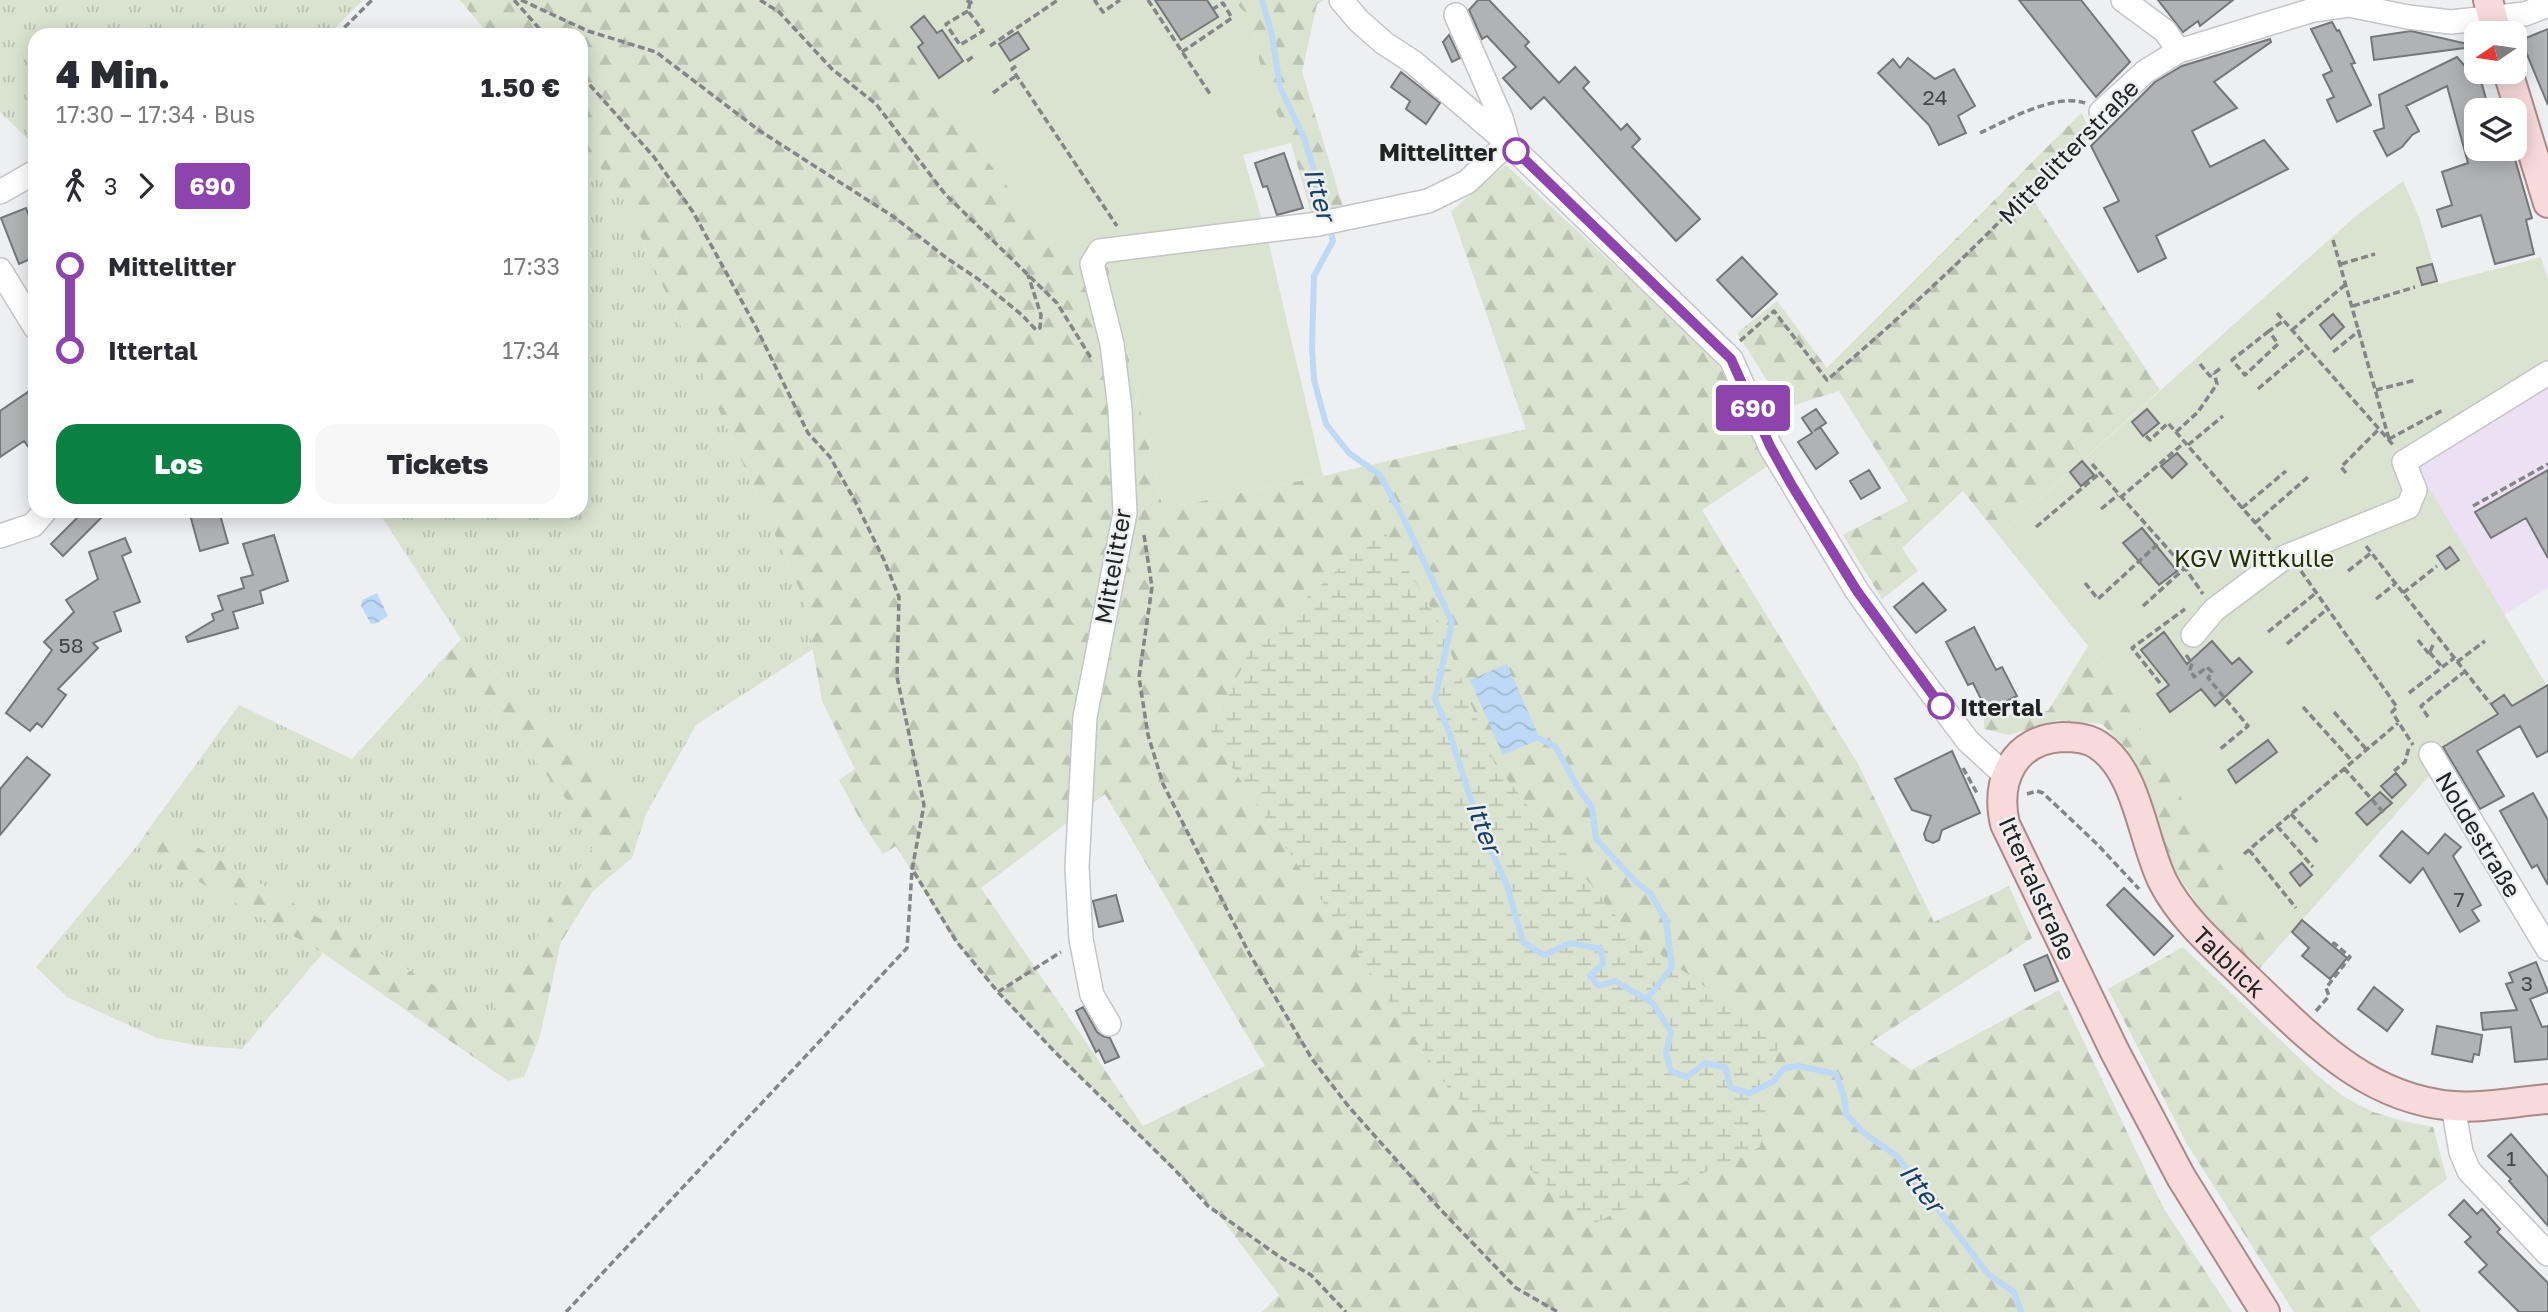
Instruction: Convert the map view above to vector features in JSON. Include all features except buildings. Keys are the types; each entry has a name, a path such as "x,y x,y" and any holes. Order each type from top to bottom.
{"main road":[{"path":"2512,84 2548,203"},
{"name":"Talblick","path":"2006,776 2011,765 2022,754 2044,740 2081,738 2099,746 2120,766 2132,790 2152,859 2165,885 2188,918 2217,949 2337,1062 2391,1092 2453,1106 2548,1099"},
{"name":"Ittertalstraße","path":"2006,776 2001,791 2001,807 2005,824 2023,863 2115,1052 2180,1177 2265,1312"}],"street":[{"path":"1341,0 1359,21 1384,43 1413,62 1508,143 1731,359 1770,446 1857,591 1968,741 2006,776"},
{"path":"2123,0 2165,31 2179,51"},
{"name":"Mittelitterstraße","path":"2101,113 2146,71 2179,51 2313,10 2349,5 2408,17 2451,22 2525,14 2548,5"},
{"path":"1456,15 1508,143"},
{"name":"Mittelitter","path":"1081,939 1077,867 1085,717 1125,513 1120,409 1112,344 1092,264 1100,251 1318,224 1428,201 1467,182 1508,143"},
{"path":"0,192 28,176"},
{"path":"0,270 28,316"},
{"path":"2193,635 2204,606 2287,556 2408,507 2414,490 2404,462 2548,373"},
{"path":"0,536 33,525 39,518"},
{"name":"Noldestraße","path":"2423,751 2548,949"},
{"path":"1081,939 1092,995 1109,1024"},
{"path":"2453,1106 2461,1152 2469,1171 2548,1254"}],"path":[{"path":"344,28 372,0"},
{"path":"514,0 539,28"},
{"path":"521,0 582,28"},
{"path":"760,0 779,12 832,69 876,104 945,194 1057,303 1094,364"},
{"path":"968,11 947,24 960,45 983,31 968,11 969,2 975,0"},
{"path":"990,46 1058,0"},
{"path":"1097,0 1103,12 1120,0"},
{"path":"1148,0 1210,94"},
{"path":"1182,51 1232,18 1223,3 1213,9"},
{"path":"588,31 656,52 760,131 894,217 1022,314 1036,330 1040,328 1041,315 1027,273"},
{"path":"967,61 975,55"},
{"path":"1016,66 1013,69 1122,234"},
{"path":"993,93 1017,75"},
{"path":"568,1312 906,948 912,870 924,805 897,677 899,597 884,560 830,457 808,433 757,329 693,212 654,157 588,83"},
{"path":"1980,133 2056,102 2083,101 2101,113"},
{"name":"Mittelitterstraße","path":"1736,344 1774,311 1827,380 1881,334 1989,232 2101,113"},
{"path":"2333,240 2389,439"},
{"path":"2341,264 2375,254"},
{"path":"2292,330 2347,283"},
{"path":"2353,306 2415,287"},
{"path":"2277,313 2389,439"},
{"path":"2269,331 2278,344 2245,376 2232,360 2269,331 2283,321"},
{"path":"2333,352 2360,330"},
{"path":"2258,389 2307,347"},
{"path":"2200,364 2210,376 2221,368"},
{"path":"2176,432 2198,412 2217,383 2214,373"},
{"path":"2376,390 2416,380"},
{"path":"2389,439 2448,407"},
{"path":"2101,509 2224,416"},
{"path":"2146,436 2150,440 2168,424 2287,556 2397,707 2392,712 2410,741 2423,751"},
{"path":"2346,473 2341,467 2380,428"},
{"path":"2092,464 2185,568 2204,606 2132,648 2160,683"},
{"path":"2473,506 2548,464"},
{"path":"2242,508 2286,471"},
{"path":"2036,527 2100,473"},
{"path":"2255,523 2308,477"},
{"path":"2354,530 2490,703"},
{"path":"1143,531 1152,587 1139,677 1148,735 1163,784 1249,953 1312,1059 1349,1107 1440,1209 1516,1288 1558,1312"},
{"path":"2085,583 2098,599 2160,542"},
{"path":"2348,571 2371,553"},
{"path":"2403,593 2437,566"},
{"path":"2143,606 2185,568"},
{"path":"2376,599 2395,584"},
{"path":"2267,632 2316,593"},
{"path":"2287,644 2327,609"},
{"path":"2193,635 2180,648 2192,663 2190,670 2194,677 2207,667 2212,672 2208,678 2248,726 2219,750"},
{"path":"2418,640 2442,667"},
{"path":"2409,693 2442,667 2485,642"},
{"path":"2429,654 2433,645"},
{"path":"2428,717 2421,706 2464,672"},
{"path":"2303,707 2352,761"},
{"path":"2334,712 2366,749"},
{"path":"2244,854 2398,723"},
{"path":"2394,771 2405,762 2410,741"},
{"path":"1961,762 1983,804"},
{"path":"2344,768 2385,813"},
{"path":"2022,799 2029,792 2043,793 2098,844 2143,893"},
{"path":"2291,814 2319,844"},
{"path":"2277,826 2313,867"},
{"path":"2249,850 2296,908"},
{"path":"912,870 956,941 998,992 1208,1206 1280,1257 1311,1275 1346,1312"},
{"path":"998,992 1081,939"},
{"path":"2326,988 2350,957 2334,943 2332,946"}],"shaded area":[{"path":"2548,380 2548,588 2503,615 2416,466"}],"green space":[{"path":"0,0 363,0 335,28 28,28 28,139 0,112"},
{"path":"460,0 879,0 929,85 1073,271 1108,267 1163,509 1323,476 1526,429 1451,211 1506,165 1716,359 1769,465 1702,510 1858,764 1934,922 2009,886 2032,938 1871,1042 1911,1070 2059,990 2163,1207 2232,1312 1262,1312 1279,1295 1219,1215 1010,1007 955,941 896,846 883,854 862,823 839,780 855,769 822,701 804,599 620,191 588,153 588,28 483,28","holes":["1105,794 1265,1066 1143,1126 981,888"]},
{"path":"879,0 1232,0 1250,17 1265,89 1291,143 1243,155 1268,240 1323,476 1163,509 1108,267 1073,271 929,85"},
{"path":"1232,0 1325,0 1317,4 1302,72 1344,210 1312,216 1291,143 1265,89 1250,17"},
{"path":"2081,113 2091,132 2033,200 2160,390 1999,536 1963,491 1902,548 1918,571 1882,599 1843,535 1908,501 1839,391 1785,408 1737,333 1777,301 1827,368"},
{"path":"588,153 620,191 804,599 813,649 696,725 646,814 461,639 383,518 588,518"},
{"name":"KGV Wittkulle","path":"2403,181 2419,217 2439,284 2541,257 2548,280 2548,380 2416,466 2547,686 2422,759 2431,774 2273,953 2102,663 1999,536 2357,215"},
{"path":"1383,529 1436,616 1495,764 1628,931 1779,1040 1760,1147 1588,1226 1448,1088 1210,735 1251,647"},
{"path":"461,639 646,814 632,858 593,891 561,942 540,1036 524,1077 508,1081 323,953 137,846 154,822 489,1017 598,838 472,684 442,660"},
{"path":"2088,646 2102,663 2273,953 2259,969 2204,914 2175,871 2127,749 2102,724 2058,720 2009,735 1984,729 1984,717 2048,711"},
{"path":"442,660 472,684 598,838 489,1017 154,822 239,705 352,759"},
{"path":"137,846 323,953 242,1049 201,1046 157,1038 67,997 36,967"},
{"path":"2183,947 2318,1076 2344,1097 2373,1112 2433,1127 2447,1179 2369,1238 2421,1312 2294,1312 2187,1144 2108,989"}],"water":[{"path":"377,593 388,616 371,624 361,606 362,600"},
{"path":"1507,664 1540,739 1503,755 1470,680"}],"waterway":[{"name":"Itter","path":"1262,0 1272,35 1280,87 1304,138 1326,208 1333,241 1314,276 1314,380 1326,424 1349,453 1380,475 1404,519 1452,622 1435,699 1448,729 1477,818 1507,885 1523,942 1544,955 1570,943 1601,949 1603,964 1590,976 1599,986 1615,981 1653,1003 1671,1032 1666,1053 1671,1071 1687,1077 1705,1063 1725,1067 1731,1088 1750,1093 1774,1081 1784,1068 1799,1066 1836,1074 1844,1096 1846,1114 1864,1133 1897,1156 1989,1275 2014,1292 2021,1312"},
{"path":"1540,739 1555,746 1578,788 1592,807 1596,839 1635,881 1651,894 1666,921 1672,967 1647,999"}],"bus line":[{"name":"690","path":"1516,151 1731,359 1770,446 1791,484 1857,591 1941,706"}],"place":[{"name":"Mittelitter","path":"1516,151"},
{"name":"Ittertal","path":"1941,706"}]}
